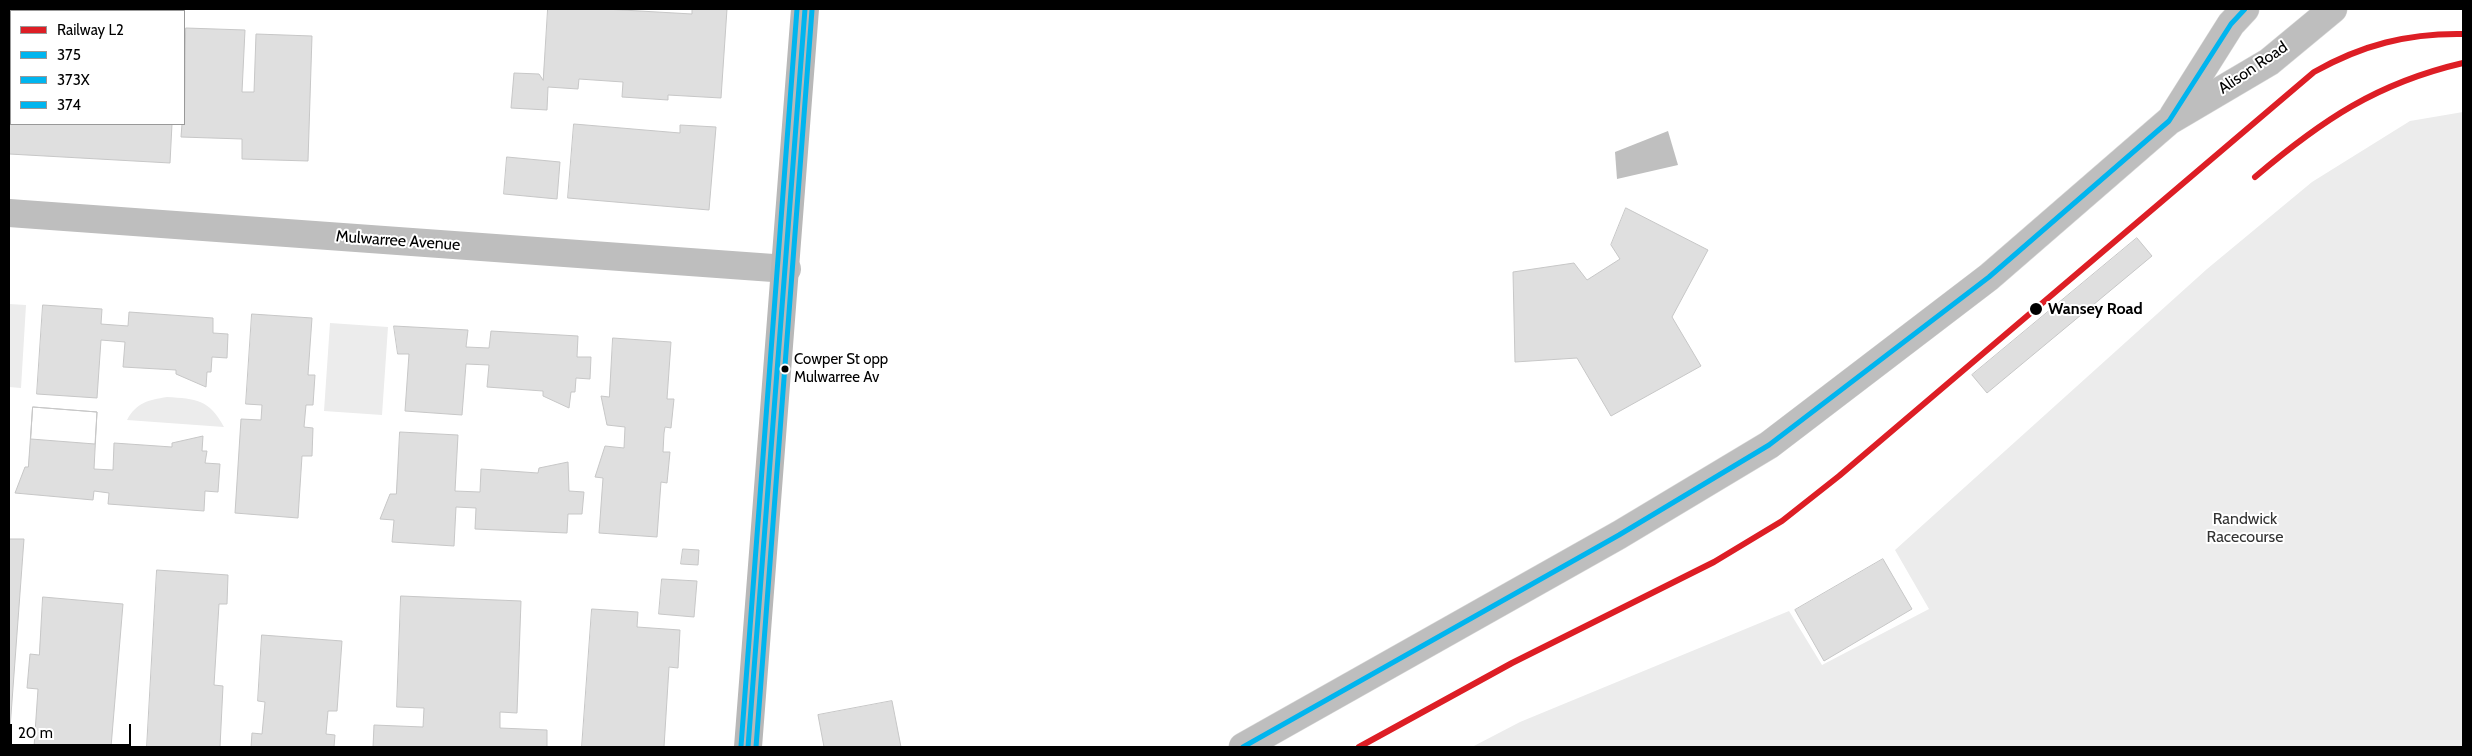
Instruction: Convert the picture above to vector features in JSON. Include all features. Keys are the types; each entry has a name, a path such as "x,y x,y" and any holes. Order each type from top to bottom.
{"main road":[{"path":"748,747 763,529 786,269 805,9"},
{"name":"Alison Road","path":"2169,121 2231,24 2246,9"},
{"name":"Alison Road","path":"1243,747 1618,535 1769,445 1990,277 2169,121 2269,62 2333,9"},
{"name":"Mulwarree Avenue","path":"9,213 786,269"}],"green space":[{"name":"Randwick Racecourse","path":"2463,112 2463,747 1472,747 1520,722 1789,611 1822,665 1929,609 1895,550 2207,269 2312,182 2410,121"},
{"path":"9,304 26,305 21,388 9,387"},
{"path":"330,323 388,327 382,415 324,411"},
{"path":"167,397 201,402 213,411 224,427 127,420 134,410 143,403"}],"shaded area":[{"path":"1668,131 1678,165 1617,179 1615,152"}],"building":[{"path":"28,9 173,9 173,10"},
{"path":"548,9 605,9 692,14 692,9 727,9 721,98 668,95 668,100 622,97 623,82 579,79 578,89 548,87 547,110 511,108 514,73 539,74 543,80"},
{"path":"186,28 245,30 242,92 254,92 256,34 312,36 308,161 242,159 242,139 181,137 182,125 185,125"},
{"path":"9,90 10,125 172,125 170,163 9,154"},
{"path":"574,124 680,133 680,125 716,127 709,210 568,198"},
{"path":"507,157 560,162 557,199 504,194"},
{"path":"1626,208 1708,250 1672,317 1701,366 1611,416 1577,358 1515,362 1513,272 1574,263 1587,280 1620,259 1611,245"},
{"path":"2137,238 2152,256 1987,393 1972,375"},
{"path":"43,305 102,309 101,324 128,326 129,312 213,318 213,333 228,334 227,358 212,357 211,372 207,372 206,387 176,374 176,370 123,367 125,342 101,340 97,398 37,394"},
{"path":"252,314 312,318 308,375 315,375 313,405 306,405 304,427 313,428 312,456 302,456 298,518 235,513 241,419 261,420 262,405 246,404"},
{"path":"394,326 468,330 466,347 489,348 491,331 578,336 577,357 591,357 590,379 576,378 575,392 571,392 569,408 543,396 543,391 487,387 489,365 466,364 462,415 405,411 409,354 398,354"},
{"path":"613,338 671,342 667,399 674,399 671,428 665,427 664,433 663,452 670,452 667,483 661,482 657,537 599,533 603,478 595,477 605,446 624,448 625,427 607,425 601,396 609,397"},
{"path":"33,407 97,412 94,469 113,470 114,443 172,447 172,443 203,436 202,451 207,451 205,463 220,464 218,492 205,491 204,511 108,504 109,493 94,491 93,500 15,493 25,467 28,467"},
{"path":"33,407 97,412 95,444 31,439"},
{"path":"400,432 458,435 455,491 480,492 481,469 538,473 539,468 568,462 569,491 584,492 582,514 568,514 567,533 475,529 476,508 456,507 454,546 392,542 394,520 380,519 390,494 396,494"},
{"path":"9,539 24,539 9,742"},
{"path":"683,549 699,550 698,565 681,564"},
{"path":"1883,559 1912,609 1824,661 1795,610"},
{"path":"157,570 228,575 227,604 219,604 214,685 223,686 220,747 147,747"},
{"path":"662,579 697,581 694,617 659,614"},
{"path":"401,596 521,601 517,713 500,712 500,728 547,730 547,747 373,747 374,725 423,727 424,708 397,707"},
{"path":"43,597 123,604 111,747 34,747 38,689 27,688 30,654 39,655"},
{"path":"592,609 638,612 637,627 680,630 678,668 669,667 664,747 582,747"},
{"path":"262,635 342,641 337,711 328,711 326,734 335,735 334,747 251,747 252,733 262,734 265,702 258,701"},
{"path":"892,701 901,747 824,747 818,715"}],"rail line":[{"name":"L2","path":"1359,747 1512,663 1714,562 1782,521 1839,476 2314,72 2350,55 2386,42 2423,36 2463,34"},
{"name":"L2","path":"2255,177 2304,138 2352,106 2404,81 2463,63"}],"transit line":[{"name":"374","path":"741,746 797,9"},
{"name":"375","path":"748,747 805,9"},
{"name":"375","path":"1243,747 1619,535 1769,445 1989,277 2169,121 2231,24 2245,9"},
{"name":"373X","path":"756,747 812,10"}],"place":[{"name":"Wansey Road","path":"2036,309"},
{"name":"Cowper St opp Mulwarree Av","path":"785,369"}]}
